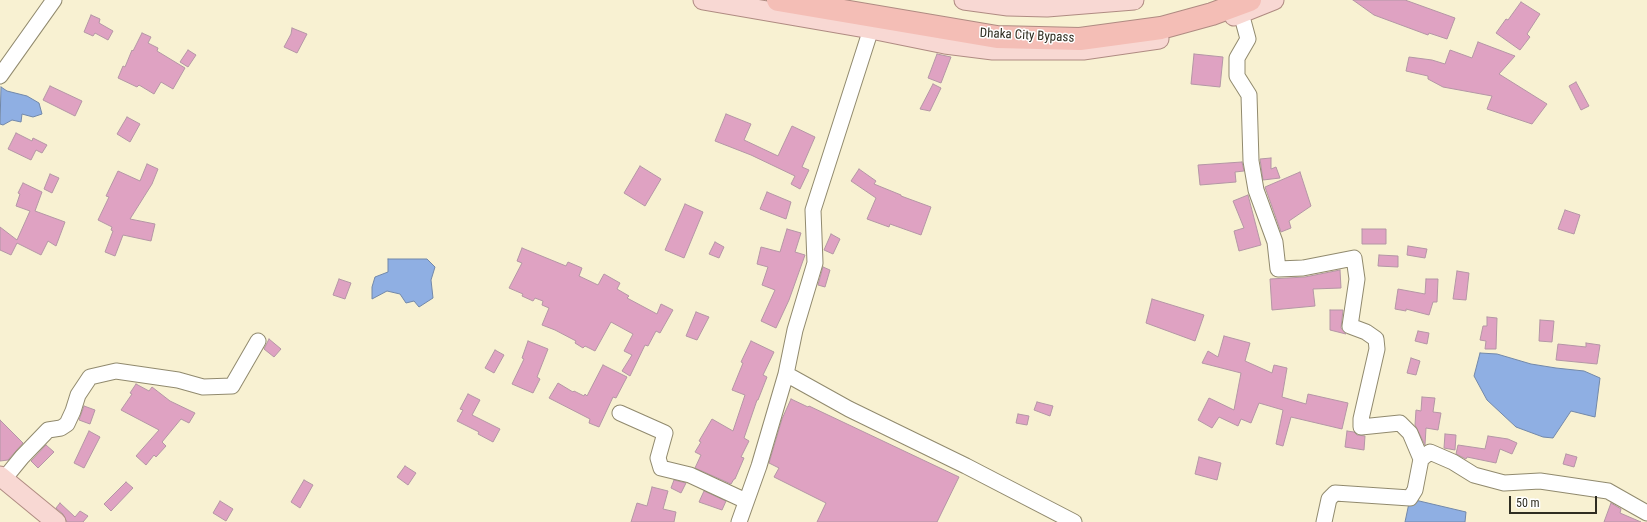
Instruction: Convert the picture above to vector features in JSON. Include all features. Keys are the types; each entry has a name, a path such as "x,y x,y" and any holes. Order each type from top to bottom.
{"highway":[{"name":"Dhaka City Bypass","path":"778,0 997,37 1080,39 1161,28 1212,14 1246,7"},
{"name":"Dhaka City Bypass","path":"854,0 999,22 1076,24 1161,14 1207,0"}],"main road":[{"path":"703,0 872,29 945,44 993,50 1083,50 1164,38 1246,7 1274,0"},
{"path":"964,0 1008,6 1047,8 1134,0"},
{"path":"2,477 56,522"}],"street":[{"path":"0,76 54,0"},
{"path":"1246,7 1248,39 1237,58 1237,76 1249,95 1251,161 1256,190 1275,242 1278,269 1303,268 1354,258 1357,279 1350,326 1366,332 1376,339 1377,349 1361,419 1361,427 1400,423 1410,433 1421,459 1415,490 1410,498 1335,493 1329,499 1324,522"},
{"path":"739,522 759,466 786,374 795,330 815,264 813,210 872,29"},
{"path":"2,477 48,430 61,428 67,424 78,395 90,378 116,371 178,380 203,387 232,386 258,341"},
{"path":"786,374 849,409 966,466 1074,522"},
{"path":"620,413 665,433 658,458 661,468 690,475 746,501"},
{"path":"1421,459 1430,452 1453,462 1474,475 1504,483 1540,481 1608,491 1647,513"}],"water":[{"path":"1,87 7,91 27,96 39,103 42,114 33,117 22,114 21,122 12,120 3,125 0,124"},
{"path":"388,259 427,259 435,267 431,280 433,298 419,307 414,301 406,303 400,294 387,291 372,299 372,287 375,277 388,272"},
{"path":"1480,353 1497,354 1531,364 1584,371 1600,378 1595,417 1571,411 1553,438 1543,437 1516,427 1487,400 1474,376"},
{"path":"1415,500 1466,512 1465,522 1405,522 1409,503"}],"building":[{"path":"1353,0 1405,0 1455,18 1447,39 1429,33 1428,35 1374,15"},
{"path":"1521,2 1540,14 1527,34 1530,37 1520,50 1496,33"},
{"path":"91,15 100,19 99,23 113,31 108,40 95,33 93,36 84,32"},
{"path":"292,28 307,34 297,53 284,47 291,34"},
{"path":"142,33 151,37 148,43 158,48 157,51 185,68 173,89 161,82 154,94 139,85 137,87 118,78 123,66 125,67 132,50 133,51"},
{"path":"1478,42 1515,56 1499,74 1547,104 1532,124 1487,109 1492,96 1443,87 1428,79 1428,76 1406,71 1409,57 1432,60 1445,64 1450,50 1472,58"},
{"path":"188,50 196,55 188,67 180,62"},
{"path":"937,54 951,57 941,83 928,78"},
{"path":"1194,54 1223,57 1220,87 1191,84"},
{"path":"1576,82 1589,106 1581,110 1569,86"},
{"path":"933,84 941,88 930,111 920,109"},
{"path":"50,86 82,101 75,116 43,100"},
{"path":"726,114 751,124 744,140 778,156 792,126 815,137 802,167 809,170 800,189 791,184 795,176 751,155 715,141"},
{"path":"127,117 140,124 130,142 117,134"},
{"path":"16,133 32,141 33,138 47,145 42,153 36,150 31,160 8,149"},
{"path":"1271,158 1271,169 1276,167 1280,178 1263,180 1260,159"},
{"path":"1242,162 1244,171 1235,172 1236,182 1200,185 1198,165"},
{"path":"147,164 158,169 152,184 130,219 155,224 151,241 123,235 115,256 105,252 113,231 111,230 112,227 98,220 109,197 106,196 118,171 140,181"},
{"path":"640,166 661,179 645,206 624,193"},
{"path":"859,169 876,181 874,184 931,207 921,235 890,224 889,227 867,219 876,198 851,181"},
{"path":"1300,172 1311,206 1289,221 1291,228 1281,232 1265,187"},
{"path":"50,174 59,178 52,193 44,189"},
{"path":"23,183 42,192 35,211 65,222 56,246 48,241 41,255 17,243 11,255 0,250 0,227 17,240 30,211 16,206 20,194 18,193"},
{"path":"767,192 791,202 786,219 760,209"},
{"path":"1248,195 1261,245 1239,251 1234,231 1244,228 1233,201"},
{"path":"685,204 703,212 684,258 665,250"},
{"path":"1565,210 1580,215 1574,234 1558,229"},
{"path":"787,229 801,233 795,252 805,255 789,300 776,328 761,321 775,290 762,285 768,267 757,264 761,247 780,252"},
{"path":"1362,229 1386,229 1386,244 1362,244"},
{"path":"831,234 840,239 833,254 824,250"},
{"path":"715,242 724,247 719,258 709,254"},
{"path":"1408,246 1427,249 1425,258 1407,255"},
{"path":"522,248 566,266 568,262 582,268 579,276 598,285 604,274 620,283 617,289 629,296 627,298 657,314 661,304 673,310 660,333 656,331 648,346 645,345 630,376 622,371 632,355 624,351 633,334 611,322 595,351 585,346 583,348 575,343 576,341 542,325 549,308 542,305 543,301 535,298 533,301 522,296 523,294 509,288 522,263 517,261"},
{"path":"1379,255 1398,256 1398,267 1378,266"},
{"path":"823,267 830,270 825,287 818,285"},
{"path":"1340,270 1341,288 1313,289 1315,306 1272,310 1270,279 1305,277"},
{"path":"1457,271 1469,273 1466,300 1453,299"},
{"path":"339,279 351,283 345,299 333,295"},
{"path":"1426,279 1438,279 1437,302 1433,302 1429,315 1406,309 1406,311 1395,309 1398,289 1425,294"},
{"path":"1152,299 1204,315 1195,341 1146,323"},
{"path":"1330,310 1343,310 1341,328 1346,334 1330,330"},
{"path":"696,312 709,317 697,340 686,336"},
{"path":"1487,317 1497,318 1496,349 1485,349 1486,341 1480,340 1483,326 1487,326"},
{"path":"1540,320 1554,321 1552,342 1539,341"},
{"path":"1418,331 1429,333 1427,344 1415,341"},
{"path":"1224,336 1250,343 1245,361 1272,373 1274,365 1287,368 1282,397 1306,404 1308,394 1348,403 1342,429 1291,417 1283,446 1276,444 1283,410 1259,403 1251,423 1241,419 1238,426 1219,417 1212,428 1198,420 1209,398 1234,410 1241,373 1202,363 1208,351 1218,357"},
{"path":"269,339 281,349 274,357 264,349"},
{"path":"528,341 548,349 537,377 540,379 533,393 512,384 524,359 522,358"},
{"path":"751,341 774,352 763,375 767,377 757,400 744,438 749,441 741,457 744,458 735,479 731,484 695,468 701,455 695,452 701,442 699,441 712,419 733,431 745,395 732,390 743,363 741,362"},
{"path":"1586,343 1600,345 1597,364 1556,360 1558,344 1586,347"},
{"path":"495,350 504,355 494,373 485,368"},
{"path":"1411,358 1420,361 1416,375 1407,373"},
{"path":"603,365 627,377 616,398 613,397 599,427 589,423 590,419 549,398 558,383 573,392 574,391 584,396 585,394 587,396"},
{"path":"136,384 149,391 152,387 170,401 195,413 189,423 181,419 162,442 166,446 156,457 154,455 146,465 136,456 159,430 121,410 132,394 130,393"},
{"path":"468,394 480,400 472,415 500,429 493,442 478,434 479,432 457,421 463,410 460,409"},
{"path":"1422,397 1435,398 1433,412 1441,413 1438,430 1426,428 1425,445 1415,425 1416,410 1421,411"},
{"path":"791,399 808,407 809,406 959,477 937,522 817,522 826,503 774,477 779,468 769,463 782,419"},
{"path":"1037,402 1053,406 1050,416 1034,410"},
{"path":"84,406 95,410 90,424 79,420"},
{"path":"1018,414 1029,416 1027,425 1016,423"},
{"path":"0,420 23,443 8,460 0,461"},
{"path":"89,431 100,437 84,468 74,463"},
{"path":"1347,431 1365,436 1364,450 1345,447"},
{"path":"1445,434 1456,435 1455,450 1444,448"},
{"path":"1488,436 1508,439 1517,443 1512,454 1500,449 1496,463 1467,457 1466,459 1456,454 1458,445 1485,449"},
{"path":"46,445 54,452 38,468 31,461"},
{"path":"1566,454 1577,457 1574,467 1563,464"},
{"path":"1199,457 1221,463 1217,480 1195,474"},
{"path":"405,466 416,473 408,485 397,477"},
{"path":"304,480 313,485 300,508 291,502"},
{"path":"674,480 686,483 681,493 671,488"},
{"path":"126,482 133,488 111,511 104,504"},
{"path":"652,487 668,491 663,509 676,512 674,522 631,522 637,503 647,506"},
{"path":"704,491 726,501 722,510 699,502"},
{"path":"220,501 233,509 226,521 213,513"},
{"path":"60,503 75,517 80,511 88,516 83,522 67,522 63,514 56,508"},
{"path":"1611,503 1621,509 1620,513 1641,522 1604,522"}]}
